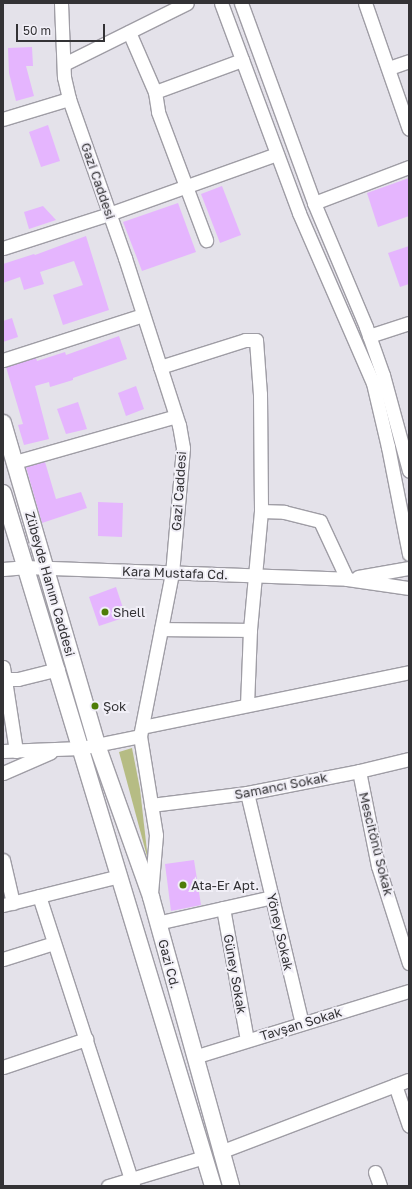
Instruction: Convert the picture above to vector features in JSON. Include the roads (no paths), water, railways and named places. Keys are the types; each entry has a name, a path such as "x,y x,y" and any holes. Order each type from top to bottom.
{"main road":[{"name":"Zübeyde Hanım Caddesi","path":"3,423 98,745"},
{"name":"Gazi Cd.","path":"3,493 24,567 58,669 213,1186"},
{"name":"Gazi Cd.","path":"98,745 150,897 220,1152 231,1186"}],"street":[{"name":"Gazi Caddesi","path":"61,3 64,64 69,99 160,366 176,416 183,448 172,573 141,732 156,835 150,897"},
{"path":"64,64 187,3"},
{"path":"220,3 299,213 373,383 388,447 409,554"},
{"path":"241,3 314,203 369,336 405,437 409,471"},
{"path":"365,3 389,68 409,129"},
{"path":"129,32 155,92 158,112 206,240"},
{"path":"155,92 242,60"},
{"path":"389,68 409,61"},
{"path":"3,119 69,99"},
{"path":"3,248 109,214 186,185 277,154"},
{"path":"314,203 409,167"},
{"path":"3,360 143,315"},
{"path":"369,336 409,323"},
{"path":"160,366 245,340 256,340 260,394 261,511 250,630 247,704"},
{"path":"15,462 176,416"},
{"path":"261,511 284,512 320,521 347,579"},
{"name":"Kara Mustafa Cd.","path":"3,569 24,567 347,579"},
{"path":"347,579 409,568"},
{"path":"347,579 409,588"},
{"path":"161,629 250,630"},
{"path":"16,750 4,675 18,678 58,669"},
{"path":"3,751 81,748 98,745 247,704 409,672"},
{"path":"3,773 58,748"},
{"name":"Samancı Sokak","path":"151,805 247,793 358,771 409,759"},
{"name":"Mescitönü Sokak","path":"358,771 378,866 409,963"},
{"name":"Yöney Sokak","path":"247,793 302,1023"},
{"path":"3,860 8,904 120,876"},
{"path":"39,896 132,1183"},
{"path":"158,924 272,896"},
{"name":"Güney Sokak","path":"223,908 247,1040"},
{"path":"3,959 54,943"},
{"name":"Tavşan Sokak","path":"194,1057 409,991"},
{"path":"3,1067 86,1040"},
{"path":"220,1152 409,1080"},
{"path":"395,1085 409,1126"},
{"path":"108,1186 132,1183 204,1157"},
{"path":"375,1172 380,1186"}],"place":[{"name":"Shell","path":"105,612"},
{"name":"Şok","path":"95,706"},
{"name":"Ata-Er Apt.","path":"183,885"}]}
